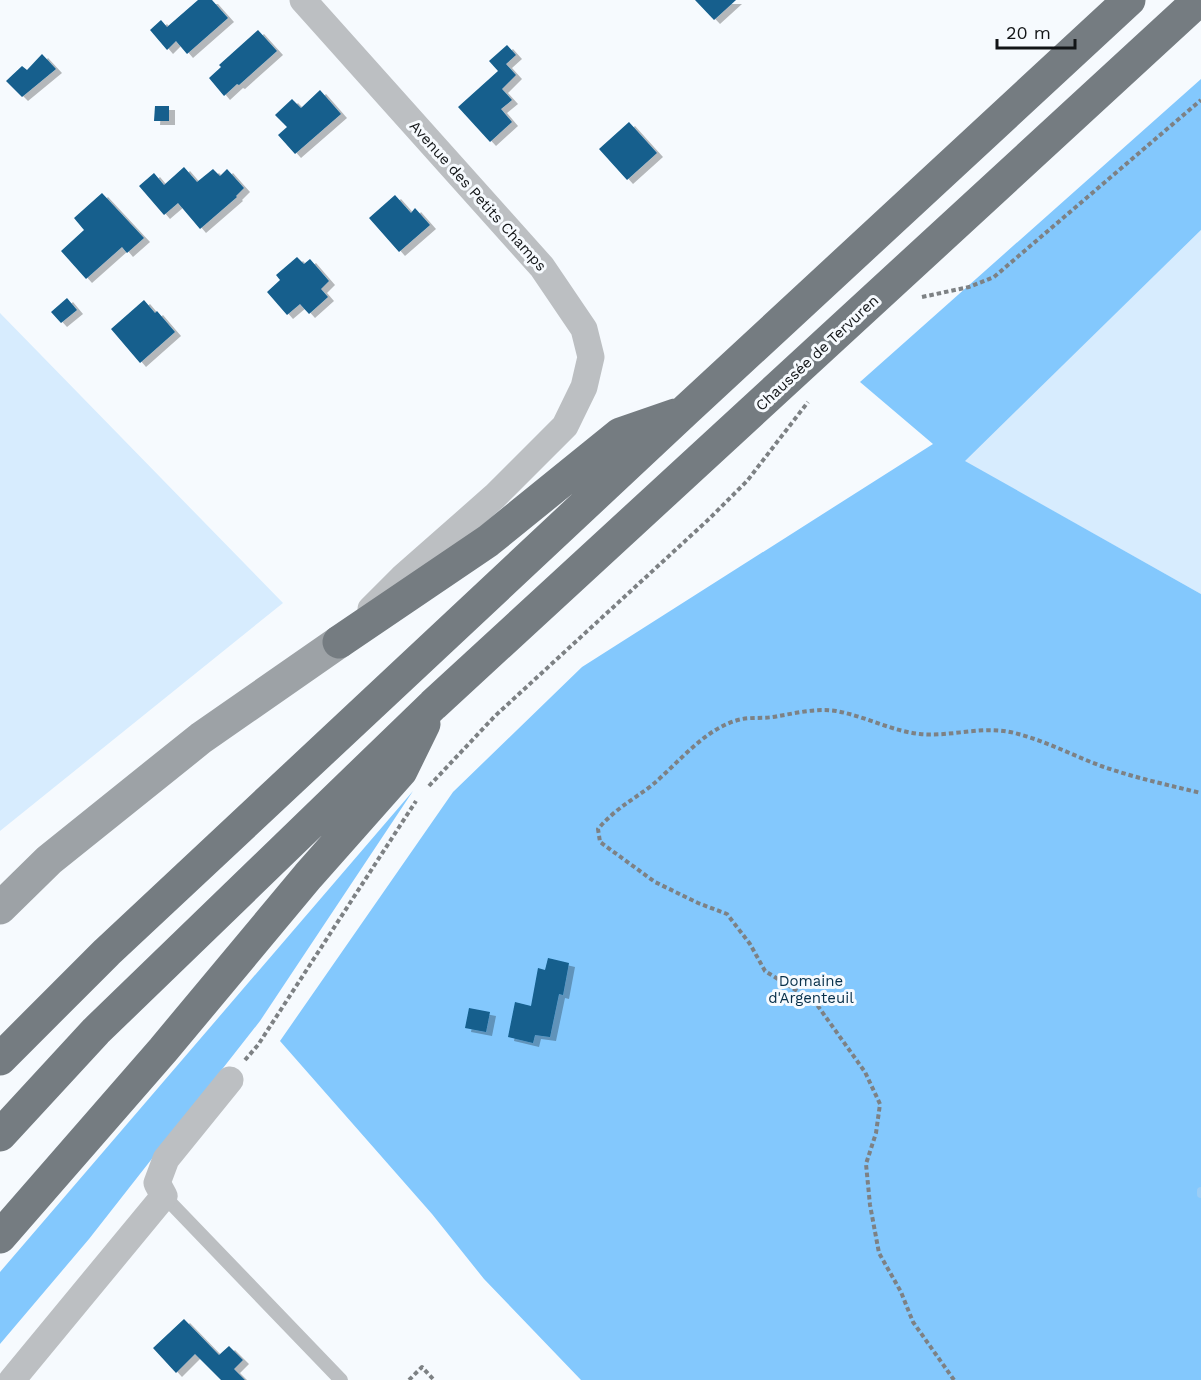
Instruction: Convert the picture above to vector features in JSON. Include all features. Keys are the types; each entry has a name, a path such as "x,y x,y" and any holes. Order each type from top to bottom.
{"highway":[{"path":"0,1059 107,952 685,411 1129,0"},
{"name":"Chaussée de Tervuren","path":"0,1135 96,1031 433,705 1199,0"},
{"path":"339,642 488,541 620,434 685,411"},
{"path":"0,1237 163,1050 308,876 401,771 433,705"}],"street":[{"name":"Avenue des Petits Champs","path":"303,0 542,267 584,329 591,357 584,387 565,426 495,496 402,578 339,642"},
{"path":"0,908 49,860 201,738 339,642"},
{"path":"12,1380 164,1196 157,1183 166,1160 230,1080"}],"lane":[{"path":"164,1196 341,1380"}],"path":[{"path":"918,298 969,287 994,277 1201,100"},
{"path":"425,791 442,770 495,716 732,496 812,397"},
{"path":"954,1380 913,1322 901,1292 879,1253 870,1204 866,1164 876,1133 880,1104 865,1072 815,1002 765,971 750,944 727,914 655,882 600,842 598,829 610,814 650,786 672,765 722,726 742,719 814,710 837,711 919,734 950,734 982,730 1010,732 1037,740 1103,767 1201,793"},
{"path":"230,1080 258,1045 419,798"},
{"path":"410,1380 422,1367 434,1380"}],"shaded area":[{"path":"1201,230 1201,594 964,461"},
{"path":"0,313 283,603 0,831"}],"green space":[{"name":"Domaine d'Argenteuil","path":"1201,79 1201,230 965,461 1201,594 1201,1380 581,1380 484,1279 432,1214 280,1041 453,792 582,667 933,444 860,382"},
{"path":"413,791 260,1021 89,1239 0,1344 0,1272"}],"building":[{"path":"198,0 212,0 228,18 187,54 176,41 167,50 150,30 161,20 167,27"},
{"path":"695,0 736,0 714,20"},
{"path":"258,30 277,51 224,96 209,78 221,67 219,65"},
{"path":"507,45 516,55 506,64 516,75 502,89 512,100 501,109 512,122 490,142 458,107 498,71 489,61"},
{"path":"42,54 56,69 22,97 6,81 22,66 27,70"},
{"path":"320,90 341,114 295,154 278,135 287,127 275,115 292,99 301,108"},
{"path":"155,106 169,106 169,121 154,121"},
{"path":"629,122 657,153 627,180 599,149"},
{"path":"184,167 197,182 213,169 220,176 227,169 244,188 237,197 200,229 178,203 164,215 139,186 154,173 164,185"},
{"path":"102,193 144,238 127,253 122,247 86,279 61,251 84,230 74,218"},
{"path":"395,195 411,213 415,208 430,225 399,252 369,218"},
{"path":"297,257 304,264 310,259 329,281 321,289 328,297 309,314 300,304 287,315 267,292 280,280 276,275"},
{"path":"67,298 77,310 61,323 51,312"},
{"path":"144,300 175,332 140,363 111,329"},
{"path":"548,958 569,963 563,995 559,994 550,1037 535,1035 533,1043 508,1037 515,1002 531,1006 538,968 545,970"},
{"path":"469,1008 490,1012 486,1032 465,1028"},
{"path":"184,1319 219,1355 229,1346 243,1360 234,1369 245,1380 221,1380 195,1354 176,1373 153,1348"}]}
